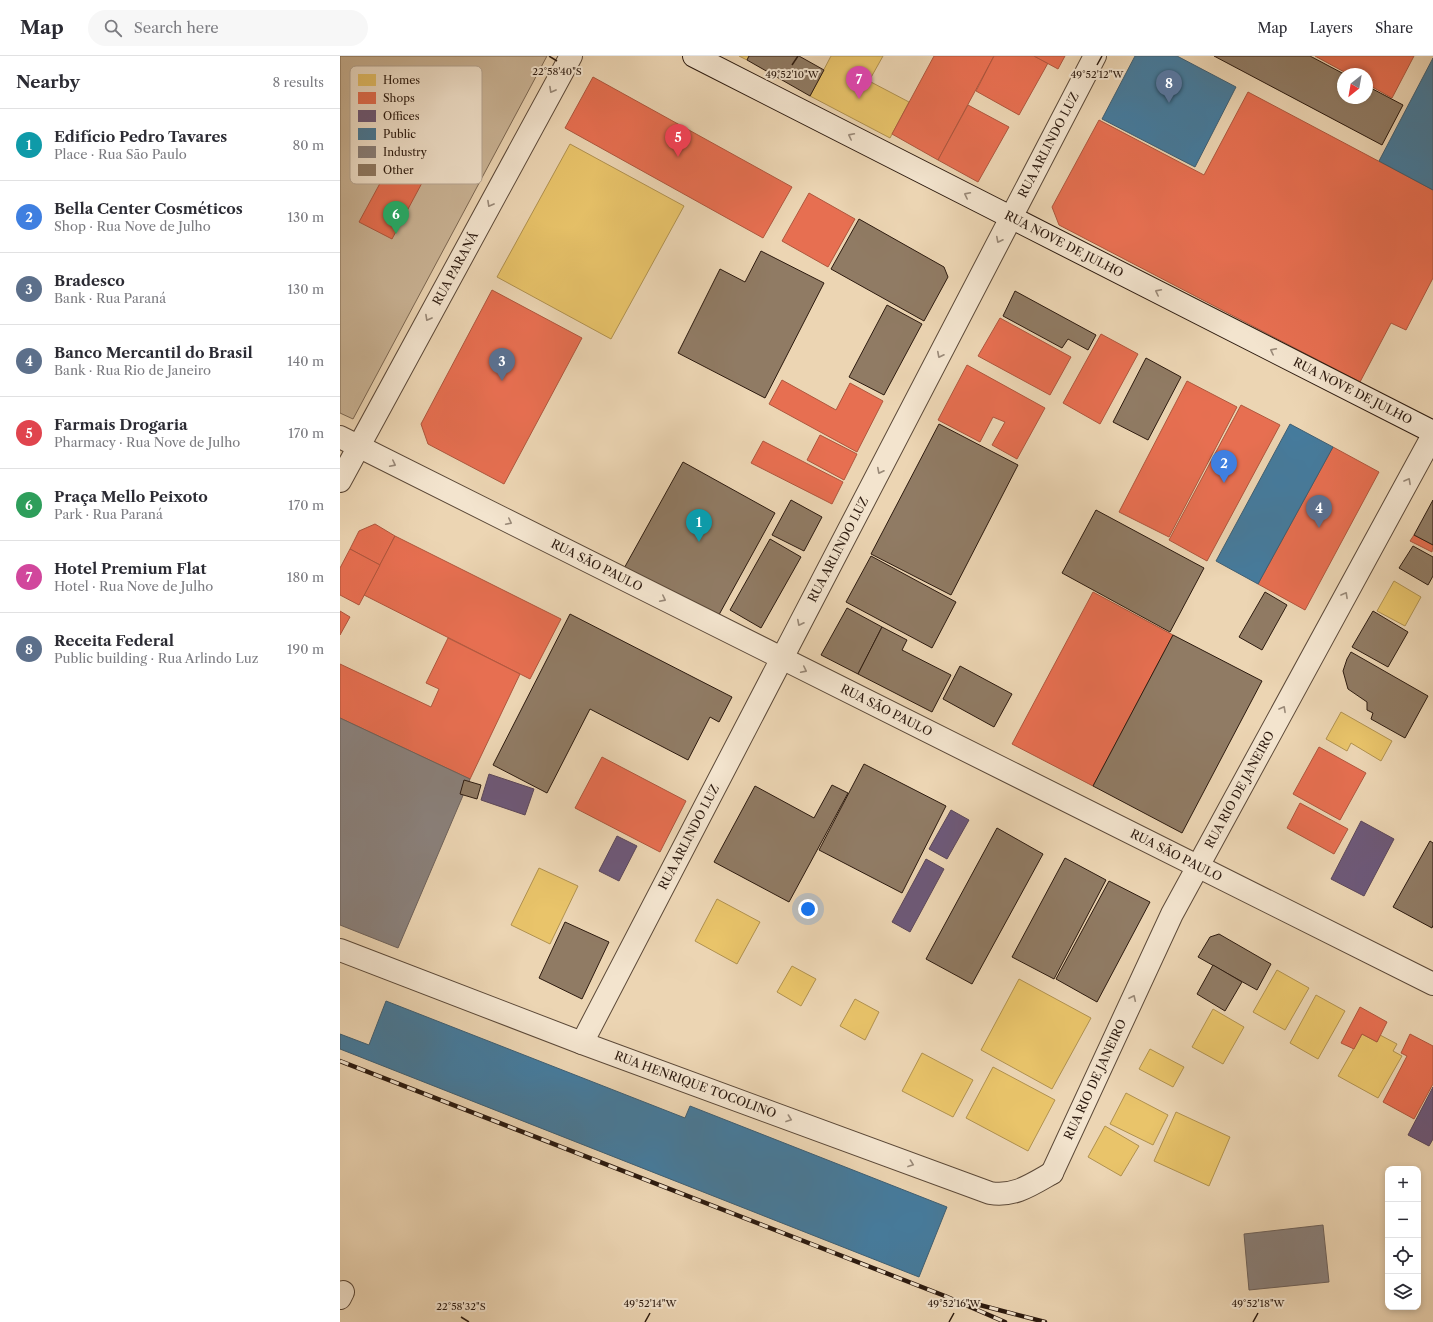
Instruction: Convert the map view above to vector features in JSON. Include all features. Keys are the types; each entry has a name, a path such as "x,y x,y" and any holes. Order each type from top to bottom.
{"street":[{"name":"RUA PARANÁ","path":"340,481 349,442 571,56"},
{"name":"RUA NOVE DE JULHO","path":"694,56 1433,433"},
{"name":"RUA ARLINDO LUZ","path":"582,1043 1095,56"},
{"name":"RUA RIO DE JANEIRO","path":"1052,1174 1172,914 1433,433"},
{"name":"RUA SÃO PAULO","path":"349,442 1433,984"},
{"name":"RUA HENRIQUE TOCOLINO","path":"340,950 582,1043 990,1193 1000,1195 1010,1194 1030,1186 1052,1174"}],"shaded area":[{"path":"340,56 547,56 482,178 482,66 350,66 350,184 479,184 353,419 340,413"}],"building: Homes":[{"path":"739,56 749,56 747,60"},
{"path":"831,56 883,56 869,81 909,102 890,138 810,96"},
{"path":"570,144 684,206 611,339 497,277"},
{"path":"1394,581 1421,597 1405,626 1377,611"},
{"path":"1341,712 1392,741 1381,761 1351,743 1347,751 1326,739"},
{"path":"539,868 578,886 550,944 511,925"},
{"path":"717,899 760,922 737,964 695,941"},
{"path":"792,966 816,979 801,1006 777,992"},
{"path":"1277,970 1309,988 1285,1030 1253,1012"},
{"path":"1019,979 1091,1018 1052,1089 981,1050"},
{"path":"1316,995 1345,1011 1318,1059 1290,1043"},
{"path":"855,999 879,1012 865,1040 840,1026"},
{"path":"1213,1009 1244,1027 1223,1064 1192,1047"},
{"path":"1362,1034 1377,1042 1380,1035 1397,1044 1393,1051 1402,1056 1378,1098 1338,1076"},
{"path":"1150,1049 1184,1067 1173,1087 1139,1069"},
{"path":"922,1053 973,1080 953,1117 902,1091"},
{"path":"993,1067 1055,1100 1028,1151 966,1118"},
{"path":"1126,1093 1168,1115 1153,1145 1110,1124"},
{"path":"1176,1112 1230,1137 1209,1186 1154,1161"},
{"path":"1105,1126 1139,1146 1121,1176 1088,1157"}],"building: Shops":[{"path":"934,56 994,56 938,160 892,134"},
{"path":"994,56 1034,56 1048,63 1019,115 976,91"},
{"path":"1034,56 1065,56 1058,69"},
{"path":"1315,56 1414,56 1392,98 1373,87 1373,68 1337,68"},
{"path":"593,77 792,187 763,238 565,128"},
{"path":"1248,92 1433,190 1433,278 1406,330 1391,323 1360,382 1059,225 1052,207 1099,120 1204,175"},
{"path":"968,105 1009,127 978,182 938,160"},
{"path":"380,184 421,184 392,239 359,222"},
{"path":"809,193 855,219 828,267 782,241"},
{"path":"492,290 582,338 504,484 428,444 421,424"},
{"path":"1000,318 1071,357 1050,395 978,356"},
{"path":"1101,334 1138,354 1100,424 1063,403"},
{"path":"967,365 1045,408 1017,459 992,445 1005,422 993,417 980,442 938,420"},
{"path":"782,380 836,410 850,383 883,401 857,452 769,404"},
{"path":"1187,381 1237,407 1169,537 1119,512"},
{"path":"1241,405 1280,425 1207,561 1169,540"},
{"path":"820,435 857,454 844,480 807,460"},
{"path":"763,441 843,482 832,504 751,463"},
{"path":"1333,447 1379,472 1305,610 1258,584"},
{"path":"375,524 395,536 380,565 350,549 359,531"},
{"path":"1414,535 1433,545 1432,552 1410,541"},
{"path":"395,536 561,619 530,679 364,595"},
{"path":"350,549 380,565 359,605 340,595 340,568"},
{"path":"1093,592 1173,635 1093,786 1012,744"},
{"path":"340,611 350,617 340,635"},
{"path":"448,638 520,674 470,779 340,718 340,664 431,707 439,689 426,683"},
{"path":"1319,747 1366,773 1340,820 1293,794"},
{"path":"602,757 686,801 660,852 575,808"},
{"path":"1300,803 1348,829 1334,854 1287,828"},
{"path":"1360,1007 1387,1022 1377,1042 1362,1034 1354,1049 1341,1043"},
{"path":"1410,1034 1433,1046 1433,1084 1414,1119 1383,1102 1407,1056 1401,1053"}],"building: Offices":[{"path":"489,774 534,789 525,815 481,800"},
{"path":"951,810 969,820 947,859 929,849"},
{"path":"1361,821 1394,839 1364,896 1331,879"},
{"path":"617,836 637,846 619,881 599,871"},
{"path":"926,859 944,869 910,932 892,922"},
{"path":"1433,1087 1433,1139 1429,1146 1408,1135"}],"building: Public":[{"path":"1135,56 1177,56 1236,87 1195,167 1102,119"},
{"path":"1433,58 1433,190 1379,161"},
{"path":"1290,424 1333,447 1258,584 1216,561"},
{"path":"386,1001 685,1118 690,1106 947,1207 919,1277 340,1049 340,1034 369,1045"}],"building: Industry":[{"path":"340,718 470,779 398,948 340,925"},
{"path":"1323,1225 1329,1282 1249,1290 1244,1234"}],"building: Other":[{"path":"749,56 799,56 824,70 810,96 747,60"},
{"path":"1214,56 1310,56 1337,70 1337,104 1373,104 1373,89 1403,105 1382,145"},
{"path":"859,219 944,267 948,277 924,321 831,269"},
{"path":"761,251 824,283 765,398 678,353 720,269 745,282"},
{"path":"1015,291 1096,335 1088,350 1068,339 1062,348 1003,316"},
{"path":"887,305 922,324 884,395 849,377"},
{"path":"1146,358 1181,377 1148,440 1113,422"},
{"path":"939,424 1018,465 951,595 871,554"},
{"path":"683,462 775,513 715,622 622,572"},
{"path":"791,500 822,517 804,551 772,535"},
{"path":"1433,500 1433,545 1414,535"},
{"path":"1096,510 1204,568 1170,632 1062,573"},
{"path":"770,539 801,557 761,628 730,610"},
{"path":"1413,546 1433,557 1433,576 1428,585 1399,568"},
{"path":"871,556 956,602 932,648 846,602"},
{"path":"1265,592 1287,605 1262,650 1239,637"},
{"path":"847,608 882,627 858,674 821,655"},
{"path":"1373,611 1408,632 1388,667 1352,647"},
{"path":"570,614 732,697 719,722 710,717 688,760 590,709 547,793 493,765"},
{"path":"882,627 907,640 902,650 951,675 932,712 858,674"},
{"path":"1173,635 1262,681 1182,833 1093,786"},
{"path":"1351,652 1428,696 1405,738 1371,719 1373,713 1367,710 1367,702 1348,689 1343,671"},
{"path":"960,666 1012,694 994,727 943,699"},
{"path":"864,764 946,806 902,893 819,850"},
{"path":"464,780 481,785 477,799 460,794"},
{"path":"832,785 848,793 789,902 714,862 755,786 814,818"},
{"path":"997,828 1043,854 972,984 926,959"},
{"path":"1430,841 1433,843 1432,928 1393,907"},
{"path":"1065,858 1106,880 1054,979 1012,957"},
{"path":"1109,881 1150,902 1097,1002 1056,979"},
{"path":"565,922 609,942 582,999 539,978"},
{"path":"1219,934 1271,964 1257,990 1198,957 1210,937"},
{"path":"1213,965 1242,982 1225,1011 1197,994"}],"railway":[{"path":"340,1061 945,1296 1005,1322"},
{"path":"972,1303 1045,1322"}],"place":[{"name":"Hotel Premium Flat","path":"859,99"},
{"name":"Receita Federal","path":"1169,103"},
{"name":"Farmais Drogaria","path":"678,157"},
{"name":"Praça Mello Peixoto","path":"396,234"},
{"name":"Bradesco","path":"502,381"},
{"name":"Bella Center Cosméticos","path":"1224,483"},
{"name":"Banco Mercantil do Brasil","path":"1319,528"},
{"name":"Edifício Pedro Tavares","path":"699,542"}]}
